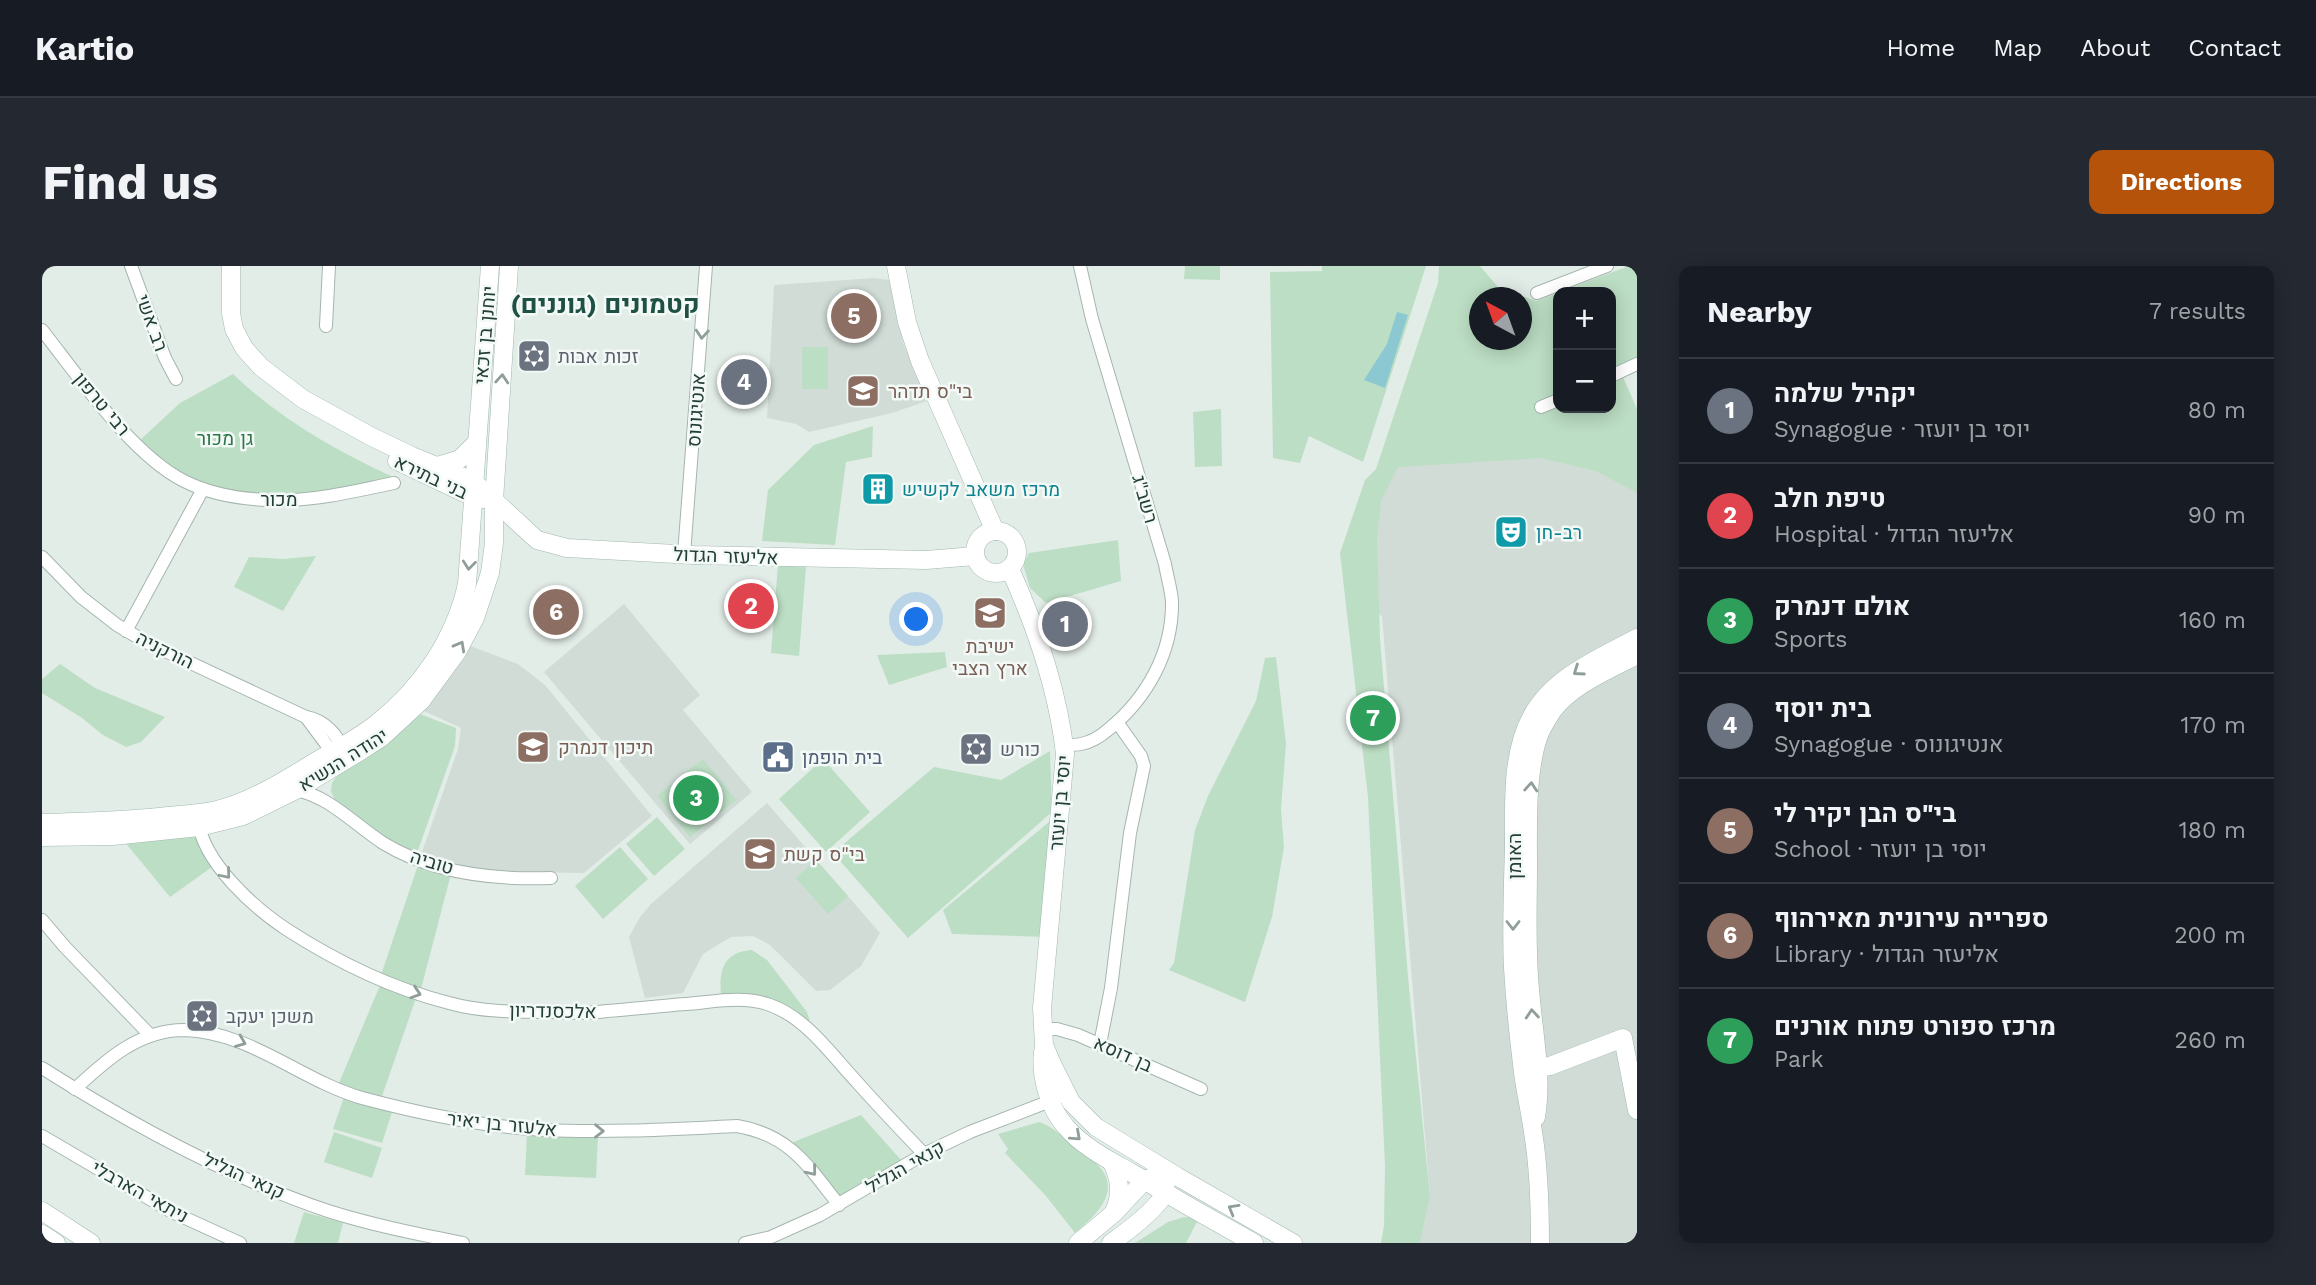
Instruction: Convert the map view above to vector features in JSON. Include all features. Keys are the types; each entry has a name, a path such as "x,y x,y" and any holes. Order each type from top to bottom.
{"street":[{"name":"רב אשי","path":"131,266 164,358 176,379"},
{"name":"בני בתירא","path":"222,266 221,304 224,322 235,351 254,375 282,397 419,472 474,489"},
{"name":"בני בתירא","path":"231,266 232,320 240,341 256,362 276,381 372,437 437,466 494,501"},
{"path":"326,326 328,266"},
{"name":"יוחנן בן זכאי","path":"477,442 490,266"},
{"name":"יוחנן בן זכאי","path":"494,501 509,266"},
{"name":"אנטיגונוס","path":"684,554 706,266"},
{"path":"896,266 907,322 923,369 995,531"},
{"name":"רשב\"ג","path":"1064,745 1081,744 1097,738 1129,712 1151,684 1166,645 1172,603 1165,564 1092,319 1080,266"},
{"path":"1537,293 1607,266"},
{"name":"רבי טרפון","path":"42,330 133,441 168,471"},
{"path":"1616,374 1637,364"},
{"path":"1541,407 1553,402"},
{"name":"יהודה הנשיא","path":"42,823 198,820 243,816 296,790 393,710 411,692 445,644 458,614 467,584 477,442"},
{"path":"437,466 462,458 477,442"},
{"name":"מכור","path":"168,471 204,489 234,497 289,500 394,483"},
{"path":"126,631 204,489"},
{"name":"יהודה הנשיא","path":"42,837 113,836 198,820 382,737 421,701 448,666 475,618 490,573 494,543 494,501"},
{"name":"אליעזר הגדול","path":"494,501 537,540 567,548 926,560 975,556"},
{"path":"494,543 504,532 510,530 528,533"},
{"path":"995,531 1009,535 1017,548 1017,559 1010,569 996,574 978,563 975,556 977,542 982,536 995,531"},
{"name":"הורקניה","path":"42,557 81,597 126,631 325,725 337,757"},
{"name":"יוסי בן יועזר","path":"1010,569 1044,660 1056,701 1065,754 1042,988 1041,1065 1059,1097 1096,1127 1293,1243"},
{"name":"האומן","path":"1531,1063 1513,967 1514,841 1517,780 1524,734 1532,715 1544,698 1563,681 1595,659 1637,638"},
{"name":"האומן","path":"1540,1243 1540,1205 1533,1131 1528,966 1528,841 1531,781 1537,739 1555,708 1566,698 1602,672 1637,654"},
{"path":"1100,1044 1111,988 1130,833 1144,766 1141,756 1117,722"},
{"path":"327,802 325,785 337,757"},
{"name":"טוביה","path":"296,790 327,802 387,845 427,862 470,874 551,878"},
{"name":"אלכסנדריון","path":"198,820 208,850 220,867 244,895 276,922 348,966 392,985 450,1004 512,1012 601,1012 738,1000 767,1004 785,1011 814,1035 924,1154"},
{"path":"42,920 150,1035"},
{"name":"בן דוסא","path":"1043,1037 1056,1029 1100,1044 1201,1089"},
{"name":"אלעזר בן יאיר","path":"75,1089 111,1057 150,1035 184,1030 232,1037 356,1096 434,1116 545,1130 619,1131 737,1126 765,1132 803,1160 839,1205"},
{"path":"1531,1063 1568,1058 1630,1036 1637,1110"},
{"name":"קנאי הגליל","path":"42,1068 152,1133 279,1193 331,1212 463,1243"},
{"name":"יוסי בן יועזר","path":"1059,1097 1057,1115 1076,1138 1189,1208 1254,1243"},
{"name":"קנאי הגליל","path":"745,1243 772,1240 839,1205 924,1154 970,1132 1059,1097"},
{"name":"ניתאי הארבלי","path":"42,1136 172,1212 240,1243"},
{"path":"1112,1162 1120,1189 1114,1213"},
{"path":"1078,1243 1114,1213 1144,1181 1167,1171 1165,1193 1141,1219 1111,1243"},
{"name":"האומן","path":"1540,1205 1548,1243"},
{"path":"1141,1219 1161,1211 1189,1208"},
{"path":"42,1211 91,1243"},
{"path":"42,1234 55,1243"}],"shaded area":[{"path":"874,278 889,280 903,343 927,401 892,413 809,432 796,424 767,418 774,285"},
{"path":"1539,456 1597,470 1637,490 1637,1243 1420,1243 1430,1197 1382,616 1376,614 1373,538 1381,485 1400,464"},
{"path":"624,604 700,695 683,710 752,792 690,844 544,672"},
{"path":"468,645 518,664 545,685 652,816 584,873 468,871 420,858 458,749 461,728 422,710"},
{"name":"בי\"ס קשת","path":"767,803 880,933 861,966 830,990 816,991 770,945 753,936 731,937 703,954 683,993 645,998 629,937 640,917 651,904"}],"green space":[{"path":"1185,266 1220,266 1220,280 1184,279"},
{"path":"1322,266 1426,266 1363,462 1309,436 1300,463 1273,458 1270,272 1322,271"},
{"path":"1439,266 1480,266 1498,287 1469,287 1469,350 1532,350 1532,300 1536,301 1553,295 1553,413 1616,413 1616,287 1572,287 1629,266 1637,266 1637,360 1619,368 1637,409 1637,493 1596,471 1541,458 1398,467 1381,501 1377,539 1380,639 1408,977 1430,1197 1420,1243 1381,1243 1385,1166 1368,797 1340,553 1365,480 1376,469 1438,283"},
{"path":"802,347 828,347 828,389 802,389"},
{"name":"גן מכור","path":"233,374 270,405 309,432 393,477 366,485 294,496 224,492 184,476 158,459 139,441 180,403"},
{"path":"1221,409 1222,466 1195,467 1193,412"},
{"path":"873,426 872,457 846,462 835,545 762,541 768,490 814,445"},
{"path":"1118,540 1121,581 1046,603 1030,588 1023,564 1029,553"},
{"path":"316,556 283,611 234,587 249,557 283,559"},
{"path":"778,565 806,567 799,656 771,653"},
{"path":"945,652 947,667 889,685 877,655"},
{"path":"1276,657 1286,744 1281,809 1284,847 1272,917 1245,1002 1169,970 1174,963 1195,830 1208,796 1256,701 1265,658"},
{"path":"60,664 95,688 165,717 141,742 126,747 103,735 42,693 42,679"},
{"path":"420,714 456,728 455,746 417,853 381,835 335,801 331,791 332,783 338,774"},
{"path":"1050,751 1052,812 908,938 833,853 934,767 1001,780"},
{"path":"703,759 736,800 690,837 657,796"},
{"path":"823,759 870,812 826,852 779,799"},
{"path":"657,817 685,849 654,876 626,844"},
{"path":"1055,817 1047,937 952,934 943,910"},
{"path":"198,837 212,867 170,897 124,841"},
{"path":"620,847 648,879 603,919 575,886"},
{"path":"816,860 848,896 828,914 796,878"},
{"path":"418,865 451,874 421,989 381,975"},
{"path":"752,950 767,960 807,1012 810,1021 774,1000 751,996 721,997 724,965 734,955"},
{"path":"381,983 417,995 381,1099 339,1083"},
{"path":"344,1097 392,1112 382,1143 333,1129"},
{"path":"861,1115 901,1160 839,1197 791,1143"},
{"path":"1039,1122 1054,1129 1095,1162 1107,1182 1108,1191 1101,1207 1075,1233 1046,1196 1005,1153 1008,1149 998,1134"},
{"path":"334,1132 382,1148 372,1178 324,1162"},
{"path":"527,1132 598,1136 596,1178 525,1175"},
{"path":"304,1212 343,1223 338,1243 294,1243"},
{"path":"1184,1217 1199,1218 1186,1243 1135,1243 1168,1222"}],"water":[{"path":"1397,312 1408,315 1385,388 1364,380 1387,344"}],"place":[{"name":"בי\"ס הבן יקיר לי","path":"854,316"},
{"name":"זכות אבות","path":"534,356"},
{"name":"בית יוסף","path":"744,382"},
{"name":"בי\"ס תדהר","path":"863,391"},
{"name":"מרכז משאב לקשיש","path":"878,489"},
{"name":"רב-חן","path":"1511,532"},
{"name":"טיפת חלב","path":"751,606"},
{"name":"ספרייה עירונית מאירהוף","path":"556,612"},
{"name":"ישיבת ארץ הצבי","path":"990,613"},
{"name":"יקהיל שלמה","path":"1065,624"},
{"name":"מרכז ספורט פתוח אורנים","path":"1373,718"},
{"name":"תיכון דנמרק","path":"533,747"},
{"name":"כורש","path":"976,749"},
{"name":"בית הופמן","path":"778,757"},
{"name":"אולם דנמרק","path":"696,798"},
{"name":"בי\"ס קשת","path":"760,854"},
{"name":"משכן יעקב","path":"202,1016"}],"district":[{"name":"קטמונים (גוננים)","path":"605,304"}]}
